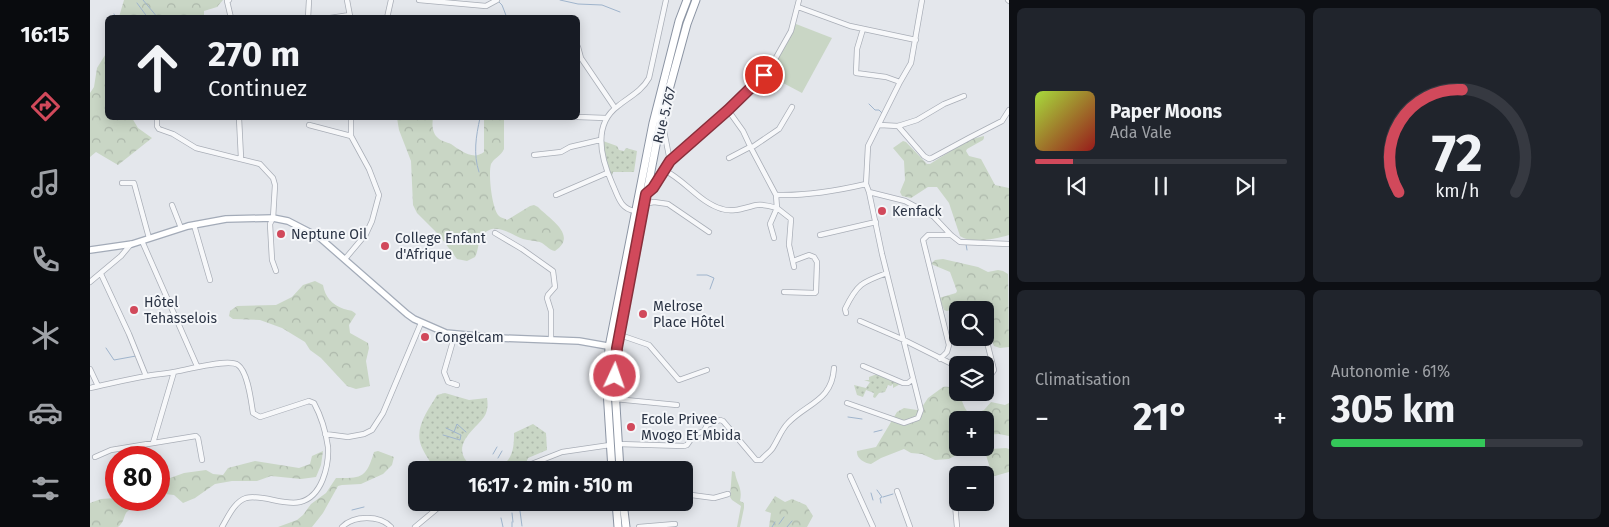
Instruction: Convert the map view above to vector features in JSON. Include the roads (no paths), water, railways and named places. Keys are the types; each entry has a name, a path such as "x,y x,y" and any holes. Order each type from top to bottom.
{"highway":[{"path":"613,461 614,445 607,390 613,347 635,211 679,21 687,0"},
{"name":"Rue 5.767","path":"618,461 614,445 613,347 620,335 661,119 687,24 696,0"},
{"path":"617,511 618,527"},
{"path":"624,511 626,527"}],"main road":[{"path":"90,250 132,244 181,228 226,219 273,218 288,221 318,237 407,314 421,323 446,333 579,342 613,347"}],"street":[{"path":"229,0 227,1 230,15"},
{"path":"308,15 309,0"},
{"path":"347,0 350,15"},
{"path":"388,15 391,0"},
{"path":"419,0 486,6 497,0"},
{"path":"635,211 624,207 607,173 600,140 602,125 615,108 642,88 649,78 666,0"},
{"path":"646,194 653,188 670,161 728,110 772,65 791,31 799,0"},
{"path":"847,403 904,422 918,418 921,410 866,184 868,146 911,63 922,0"},
{"path":"798,7 863,29 916,40"},
{"path":"863,29 857,49 856,73 886,77 900,82"},
{"path":"580,54 615,108"},
{"path":"880,125 898,126 917,120 939,106 964,96"},
{"path":"729,158 750,148 779,130 792,107"},
{"path":"728,110 743,131 750,148 776,195 776,208 770,224 774,238"},
{"path":"898,126 924,156 929,159 1002,122 1009,110"},
{"path":"580,117 606,118"},
{"path":"661,119 670,161"},
{"path":"157,120 159,130 173,134 191,146 262,165 273,178 275,185 273,218 270,224 272,256 276,271"},
{"path":"239,120 241,158"},
{"path":"345,259 366,234 372,221 379,195 369,169 351,136 351,120"},
{"path":"309,125 351,136"},
{"path":"534,155 561,152 570,147 600,140"},
{"path":"664,170 677,177 712,205 722,209 732,211 766,205 785,213 791,219 789,245 794,267"},
{"path":"556,195 607,173"},
{"path":"122,183 134,183 149,238"},
{"path":"776,195 799,196 866,184"},
{"path":"869,192 905,200 933,216 951,236 960,242 1009,244"},
{"path":"644,204 654,202 668,204 709,232"},
{"path":"172,205 181,228"},
{"path":"820,235 876,222"},
{"path":"194,225 210,280"},
{"path":"496,233 553,271 555,287 547,298 552,311 551,340"},
{"path":"940,359 947,352 949,345 923,240 928,235 951,236"},
{"path":"142,241 197,366"},
{"path":"90,282 132,244"},
{"path":"784,292 816,292 817,262 814,257 809,255 793,261"},
{"path":"846,314 845,308 854,291 870,279 887,273"},
{"path":"101,274 146,376"},
{"path":"860,321 904,340 949,363"},
{"path":"325,434 348,437 364,434 372,430 383,414 421,323"},
{"path":"455,334 444,372 448,382 457,385"},
{"path":"620,335 649,345 679,380 706,370"},
{"path":"90,388 197,366 232,363 238,365 247,382 253,412 257,416 260,417 312,401 316,405 325,434 328,452 326,469 320,484 309,498 295,502 246,498 235,506 222,527"},
{"path":"864,366 903,383 913,379"},
{"path":"538,461 562,452 614,445 684,446 687,445 694,435 704,431 707,424 721,420 756,460 759,461 772,449 788,423 815,403 828,389 833,380 834,368"},
{"path":"90,369 98,386"},
{"path":"152,443 174,372"},
{"path":"615,399 678,405"},
{"path":"95,457 111,450 196,436 202,460"},
{"path":"850,476 872,527"},
{"path":"897,491 908,526"},
{"path":"693,495 714,498 728,494"},
{"path":"415,527 434,511"},
{"path":"956,511 957,527"},
{"path":"342,527 350,522 367,518 386,522 391,527"},
{"path":"639,527 675,524"}],"waterway":[{"path":"143,0 156,15"},
{"path":"497,0 502,5 506,15"},
{"path":"560,0 578,4 602,5 620,12"},
{"path":"137,3 146,15"},
{"path":"869,104 875,110 879,110 882,113"},
{"path":"479,172 476,138 480,120"},
{"path":"966,244 967,250"},
{"path":"697,275 707,275 714,278 710,289"},
{"path":"106,348 114,360 136,356"},
{"path":"848,417 862,419"},
{"path":"454,432 457,424 466,432"},
{"path":"443,435 460,440 461,435 446,428"},
{"path":"874,432 882,430"},
{"path":"493,454 497,447"},
{"path":"498,458 502,451"},
{"path":"877,490 882,497 880,498 881,503"},
{"path":"871,493 873,500"},
{"path":"883,497 893,494"},
{"path":"352,510 364,507"},
{"path":"520,511 522,526"},
{"path":"512,513 513,522"},
{"path":"779,524 784,517"},
{"path":"501,518 503,527"},
{"path":"787,527 792,521"},
{"path":"512,522 512,527"},
{"path":"772,527 775,522"}],"place":[{"name":"Kenfack","path":"882,211"},
{"name":"Neptune Oil","path":"281,234"},
{"name":"College Enfant d'Afrique","path":"385,246"},
{"name":"Hôtel Tehasselois","path":"134,310"},
{"name":"Melrose Place Hôtel","path":"643,314"},
{"name":"Congelcam","path":"425,337"},
{"name":"Ecole Privee Mvogo Et Mbida","path":"631,427"}]}
